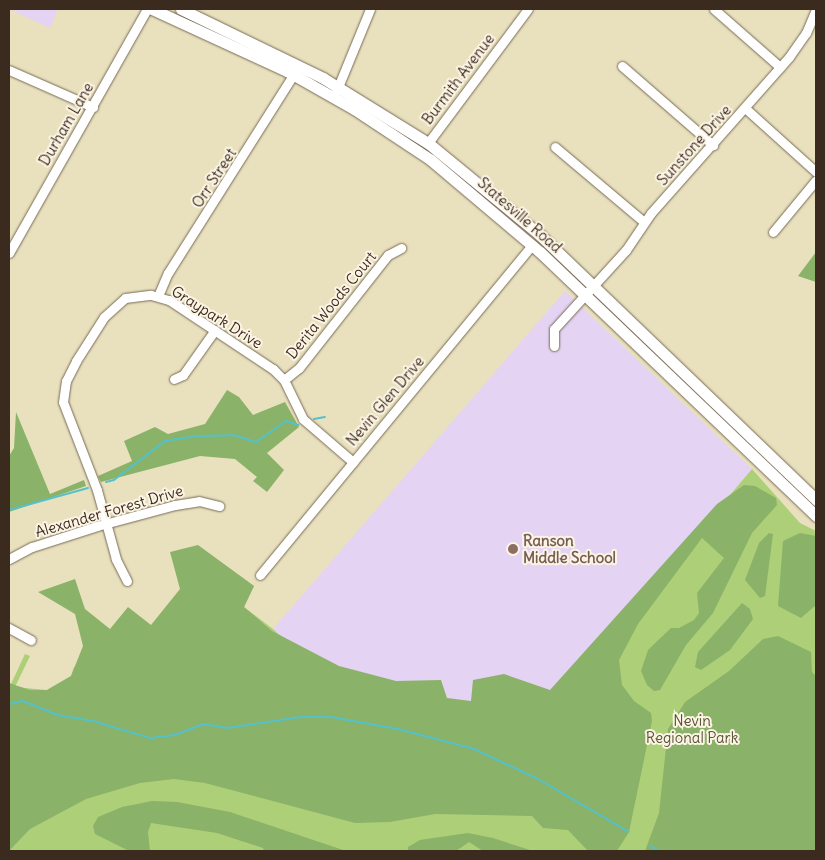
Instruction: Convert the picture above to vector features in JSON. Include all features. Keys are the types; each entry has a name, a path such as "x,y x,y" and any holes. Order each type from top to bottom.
{"main road":[{"name":"Statesville Road","path":"152,9 293,75 336,92 431,160 532,245 816,516"},
{"name":"Statesville Road","path":"181,9 428,143 540,235 816,500"}],"street":[{"name":"Durham Lane","path":"10,249 148,9"},
{"path":"336,92 370,9"},
{"name":"Burmith Avenue","path":"428,143 528,9"},
{"path":"714,9 780,67"},
{"name":"Sunstone Drive","path":"554,346 554,329 626,250 644,222 803,39 816,9"},
{"path":"622,66 713,144"},
{"path":"9,70 93,107"},
{"name":"Orr Street","path":"158,296 168,273 293,75"},
{"path":"745,108 816,172"},
{"path":"555,147 644,222"},
{"path":"773,232 816,180"},
{"name":"Nevin Glen Drive","path":"260,575 532,245"},
{"name":"Derita Woods Court","path":"284,380 299,368 388,255 400,248"},
{"name":"Graypark Drive","path":"127,581 116,559 97,490 66,412 63,389 76,361 113,307 125,298 136,295 158,296 215,330 284,380 303,419 353,462"},
{"path":"174,379 183,375 215,330"},
{"name":"Alexander Forest Drive","path":"9,559 32,547 106,524 189,502 199,501 220,506"},
{"path":"9,628 31,640"}],"shaded area":[{"path":"9,9 58,9 50,28"},
{"name":"Ranson Middle School","path":"565,291 752,469 463,810 273,629"}],"green space":[{"path":"816,252 816,282 798,276"},
{"path":"227,390 239,397 253,415 285,402 299,427 267,453 284,470 267,492 253,481 257,477 235,459 200,456 101,482 98,476 132,461 124,441 155,427 168,434 205,424"},
{"path":"16,412 50,494 84,480 86,486 9,512 9,456 14,448"},
{"name":"Nevin Regional Park","path":"752,469 800,523 816,531 816,851 9,851 9,683 11,684 25,654 30,656 15,687 47,690 71,676 74,667 152,636 215,558 254,586 244,607 273,629 463,810"},
{"path":"744,485 755,486 776,498 777,505 752,533 713,613 686,645 660,690 654,691 647,685 641,671 648,650 671,628 679,628 694,620 699,613 697,593 724,558 702,538 638,624 619,660 622,685 634,701 651,713 652,721 629,832 617,851 588,851 568,830 543,828 532,816 435,814 390,822 355,823 205,783 174,779 140,783 86,799 30,829 9,851 9,683 30,690 47,690 71,676 83,646 75,614 38,592 75,579 85,609 110,629 128,607 151,625 180,589 170,552 198,545 254,586 244,607 272,631 339,666 396,681 441,680 447,698 471,701 473,680 504,674 550,690 717,504"},
{"path":"769,533 773,534 765,596 760,598 745,580 759,543"},
{"path":"800,533 816,536 816,605 801,618 778,606 783,541"},
{"path":"742,603 750,609 753,619 730,650 701,670 695,667 698,652"},
{"path":"778,636 811,652 812,672 816,676 816,851 645,851 659,813 668,729 685,702 729,671 763,639"},
{"path":"152,801 177,802 230,812 346,851 264,851 263,848 217,833 151,823 148,832 150,851 129,851 95,834 93,826 98,817 122,807"},
{"path":"468,833 493,838 533,851 483,851 469,842 456,851 408,851 408,847 420,840"}],"waterway":[{"path":"314,419 325,417"},
{"path":"106,482 114,480 165,441 195,436 234,435 256,442 286,421 298,425"},
{"path":"9,510 88,488"},
{"path":"9,704 23,701 58,715 96,722 150,738 175,735 203,724 227,728 301,717 331,717 398,729 474,749 538,779 629,832"},
{"path":"651,846 659,851"}],"place":[{"name":"Ranson Middle School","path":"513,549"}]}
